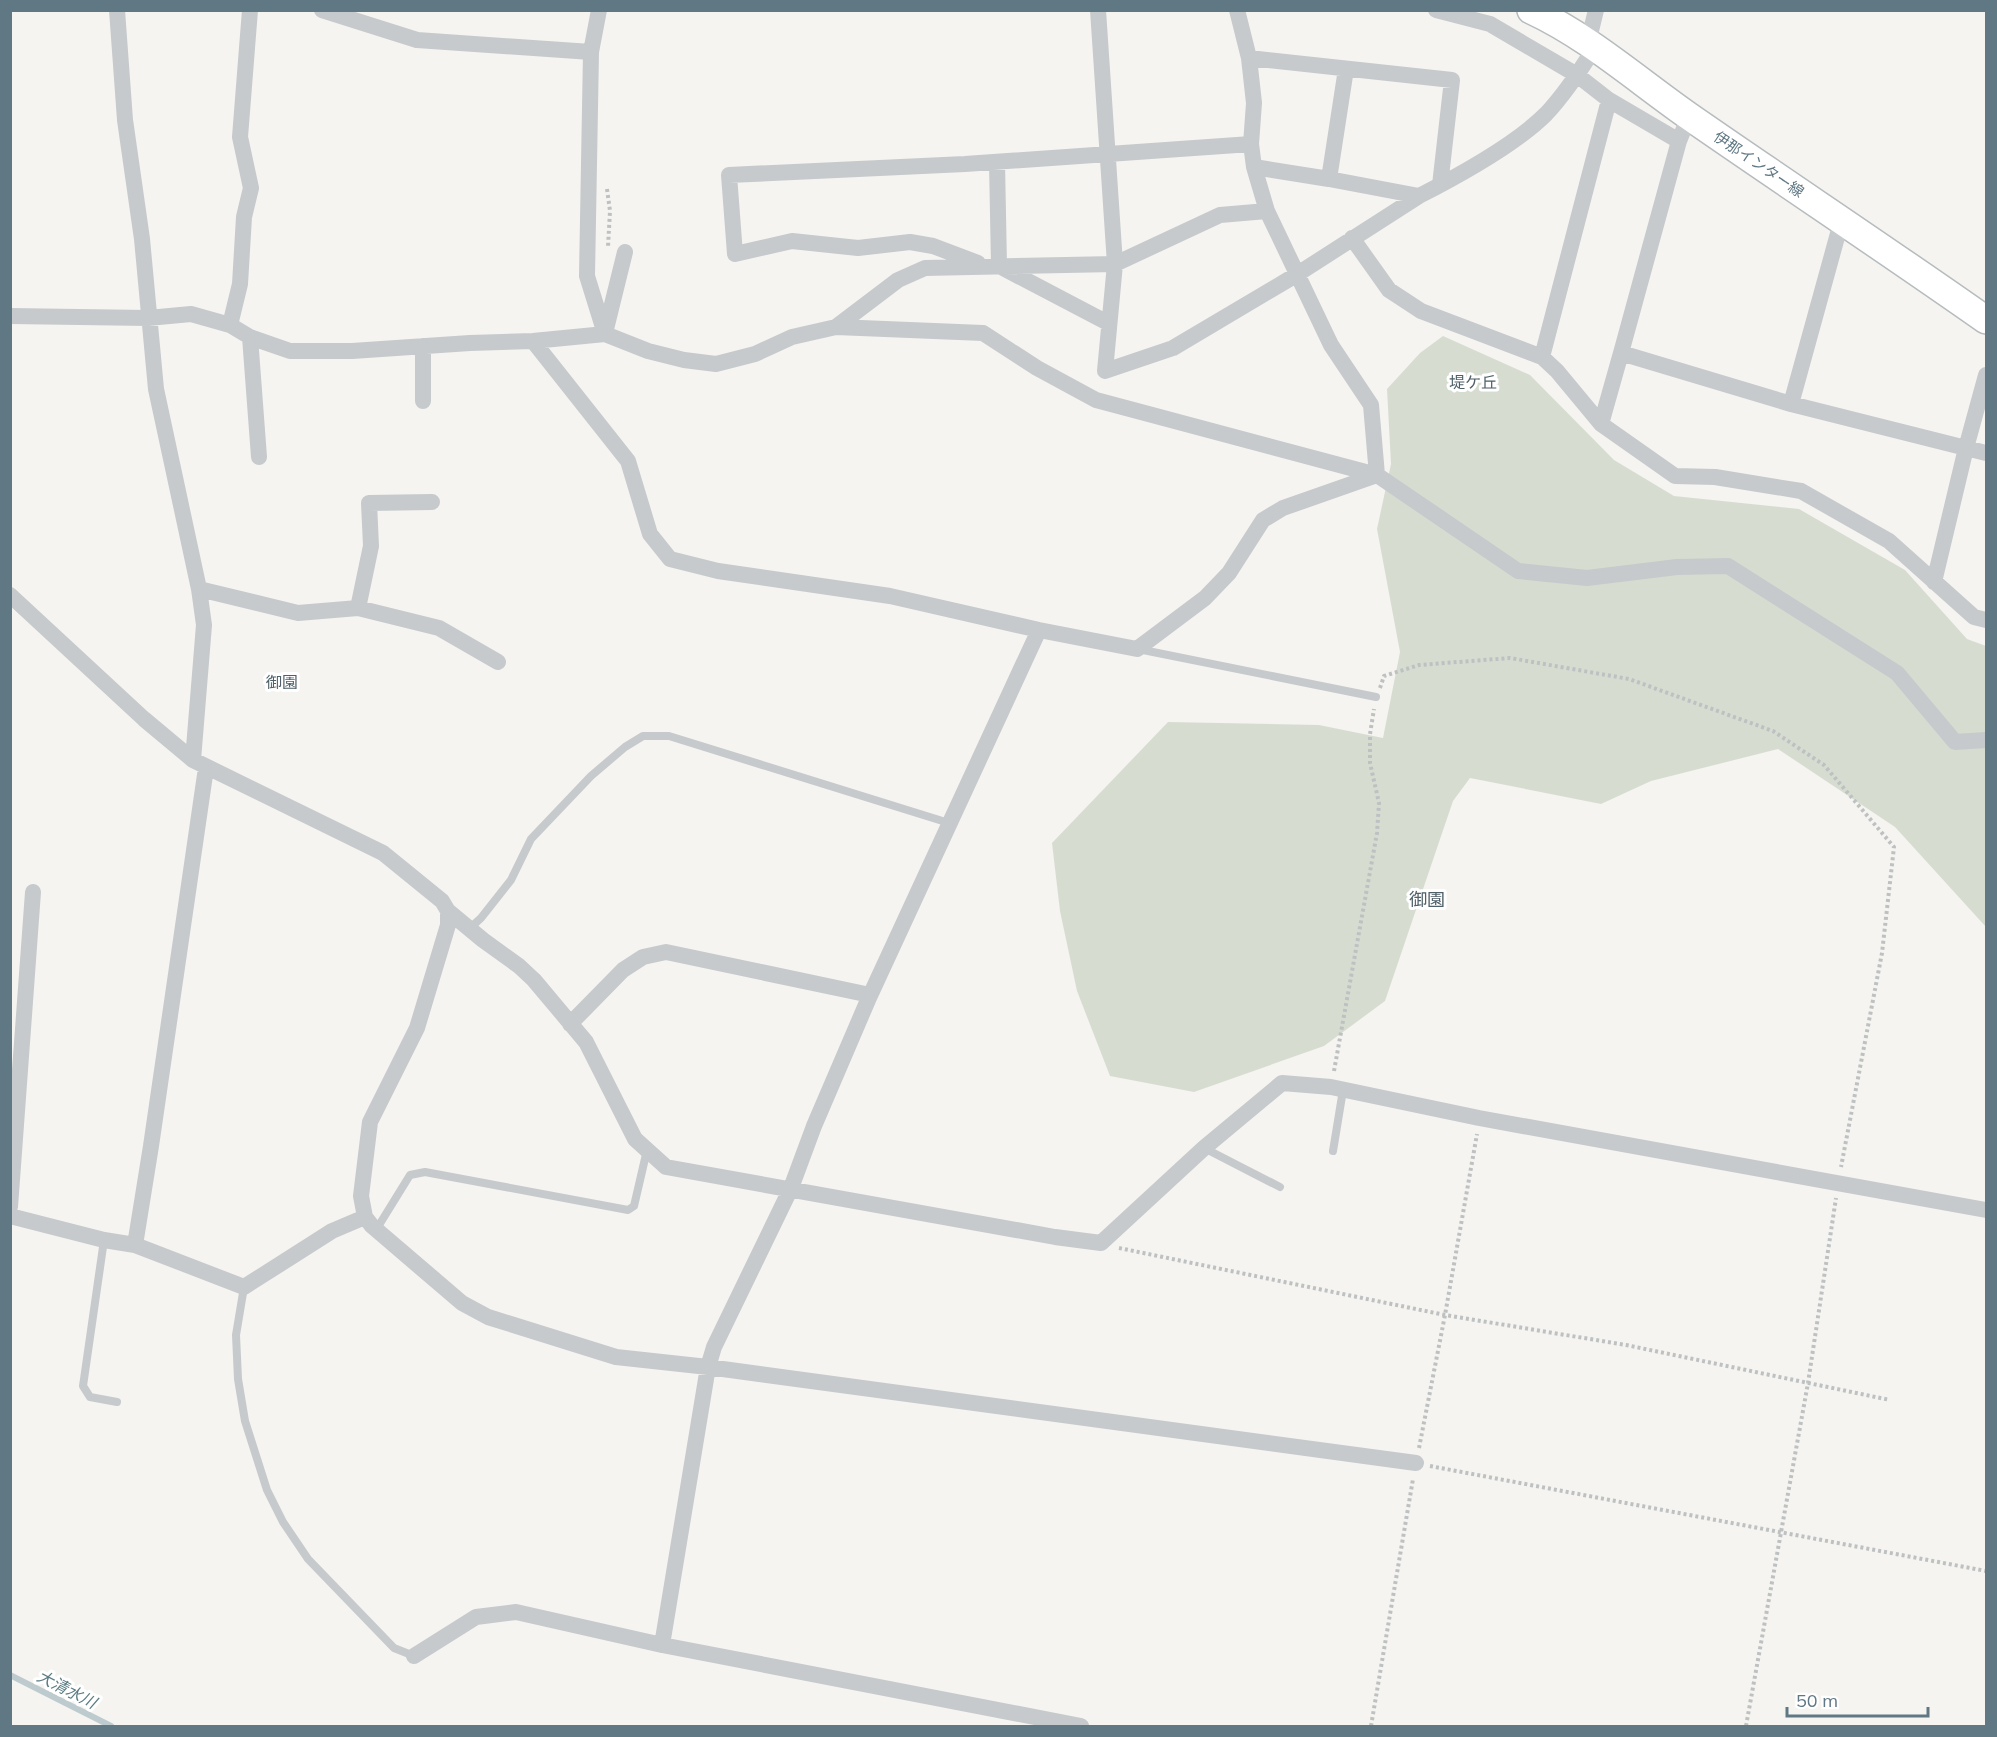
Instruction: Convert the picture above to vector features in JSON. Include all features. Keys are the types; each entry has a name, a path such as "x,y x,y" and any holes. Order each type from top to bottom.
{"main road":[{"name":"伊那インター線","path":"1531,10 1592,45 1684,128 1842,219 1986,320"}],"street":[{"path":"117,10 125,120 142,239 156,389 200,589 204,625 199,764 153,1134 135,1245"},
{"path":"230,325 240,284 244,217 251,188 240,137 250,10"},
{"path":"322,10 417,40 591,52"},
{"path":"599,10 591,52 586,276 605,334"},
{"path":"1096,399 1105,371 1115,264 1098,10"},
{"path":"1238,10 1249,58 1254,103 1251,144 1254,167 1267,210 1296,275 1331,345 1371,405 1377,475"},
{"path":"1436,10 1490,24 1577,75 1609,100 1684,128 1601,424"},
{"path":"1105,371 1173,348 1296,275 1419,196 1518,137 1545,114 1577,75 1592,45 1596,10"},
{"path":"1249,58 1452,80 1440,185"},
{"path":"1329,178 1346,69"},
{"path":"1542,357 1609,100"},
{"path":"1108,323 992,266 933,246 910,242 858,248 792,241 735,254 729,175 997,162 1251,144"},
{"path":"992,266 997,162"},
{"path":"1254,167 1329,178 1419,196"},
{"path":"837,327 898,279 925,268 1115,264 1220,215 1267,210"},
{"path":"1791,404 1842,219"},
{"path":"1352,238 1389,290 1421,311 1542,357 1557,371 1601,424 1675,476 1715,477 1801,491 1889,541 1974,617 1986,620"},
{"path":"605,334 626,252"},
{"path":"10,316 148,318 191,314 230,325 250,337 290,351 352,351 533,342 605,334 648,351 684,360 716,364 755,354 792,337 837,327 983,333 1037,368 1096,399 1377,475 1518,571 1587,578 1677,567 1728,567 1898,673 1954,742 1986,740"},
{"path":"250,337 259,457"},
{"path":"533,342 628,461 650,534 670,559 718,571 890,596 1137,649 1205,598 1229,573 1263,520 1283,508 1377,475"},
{"path":"423,346 423,401"},
{"path":"1621,353 1791,404 1986,453"},
{"path":"1934,582 1986,375"},
{"path":"358,608 371,546 369,503 432,502"},
{"path":"200,589 298,613 358,608 439,628 498,662"},
{"path":"10,595 144,719 199,764 383,853 442,901 448,911 469,929 519,966 586,1042 635,1139 666,1167 1055,1237 1101,1243 1203,1148 1282,1083 1337,1089 1479,1118 1986,1210"},
{"path":"662,1645 708,1367 714,1347 790,1188 870,995 1040,630"},
{"path":"10,1207 33,892"},
{"path":"448,911 448,925 417,1028 370,1122 361,1196 365,1217 376,1230 462,1303 488,1317 616,1357 708,1367 1416,1463"},
{"path":"570,1024 623,970 643,957 666,952 870,995"},
{"path":"10,1216 104,1240 135,1245 244,1287 332,1231 365,1217"},
{"path":"414,1656 476,1617 516,1612 662,1645 1080,1726"}],"lane":[{"path":"1137,649 1376,697"},
{"path":"469,929 481,918 511,880 531,839 591,776 625,747 643,736 669,736 949,823"},
{"path":"1333,1151 1337,1089"},
{"path":"1203,1148 1280,1187"},
{"path":"376,1230 410,1175 424,1172 628,1210 634,1206 647,1150"},
{"path":"104,1240 83,1386 90,1397 117,1402"},
{"path":"244,1287 236,1335 238,1379 245,1421 267,1490 283,1522 308,1559 394,1648 414,1656"}],"path":[{"path":"1337,1089 1377,833 1379,802 1370,763 1370,734 1376,697 1384,676 1419,665 1510,658 1629,679 1773,731 1824,765 1894,847 1882,953 1838,1183 1808,1383 1746,1726"},
{"path":"1371,1726 1479,1118"},
{"path":"1101,1243 1132,1252 1445,1316 1626,1346 1890,1400"},
{"path":"1416,1463 1986,1571"}],"shaded area":[{"path":"1443,336 1530,375 1614,460 1674,496 1799,509 1905,570 1967,639 1986,646 1986,927 1895,827 1778,749 1651,781 1601,804 1470,778 1453,801 1385,1001 1324,1046 1194,1092 1110,1076 1077,991 1060,911 1052,843 1168,722 1319,725 1383,738 1400,652 1377,529 1391,464 1387,389 1420,353"}],"waterway":[{"name":"大清水川","path":"10,1675 111,1726"}],"district":[{"name":"堤ケ丘","path":"1473,382"},
{"name":"御園","path":"282,682"},
{"name":"御園","path":"1427,899"}]}
